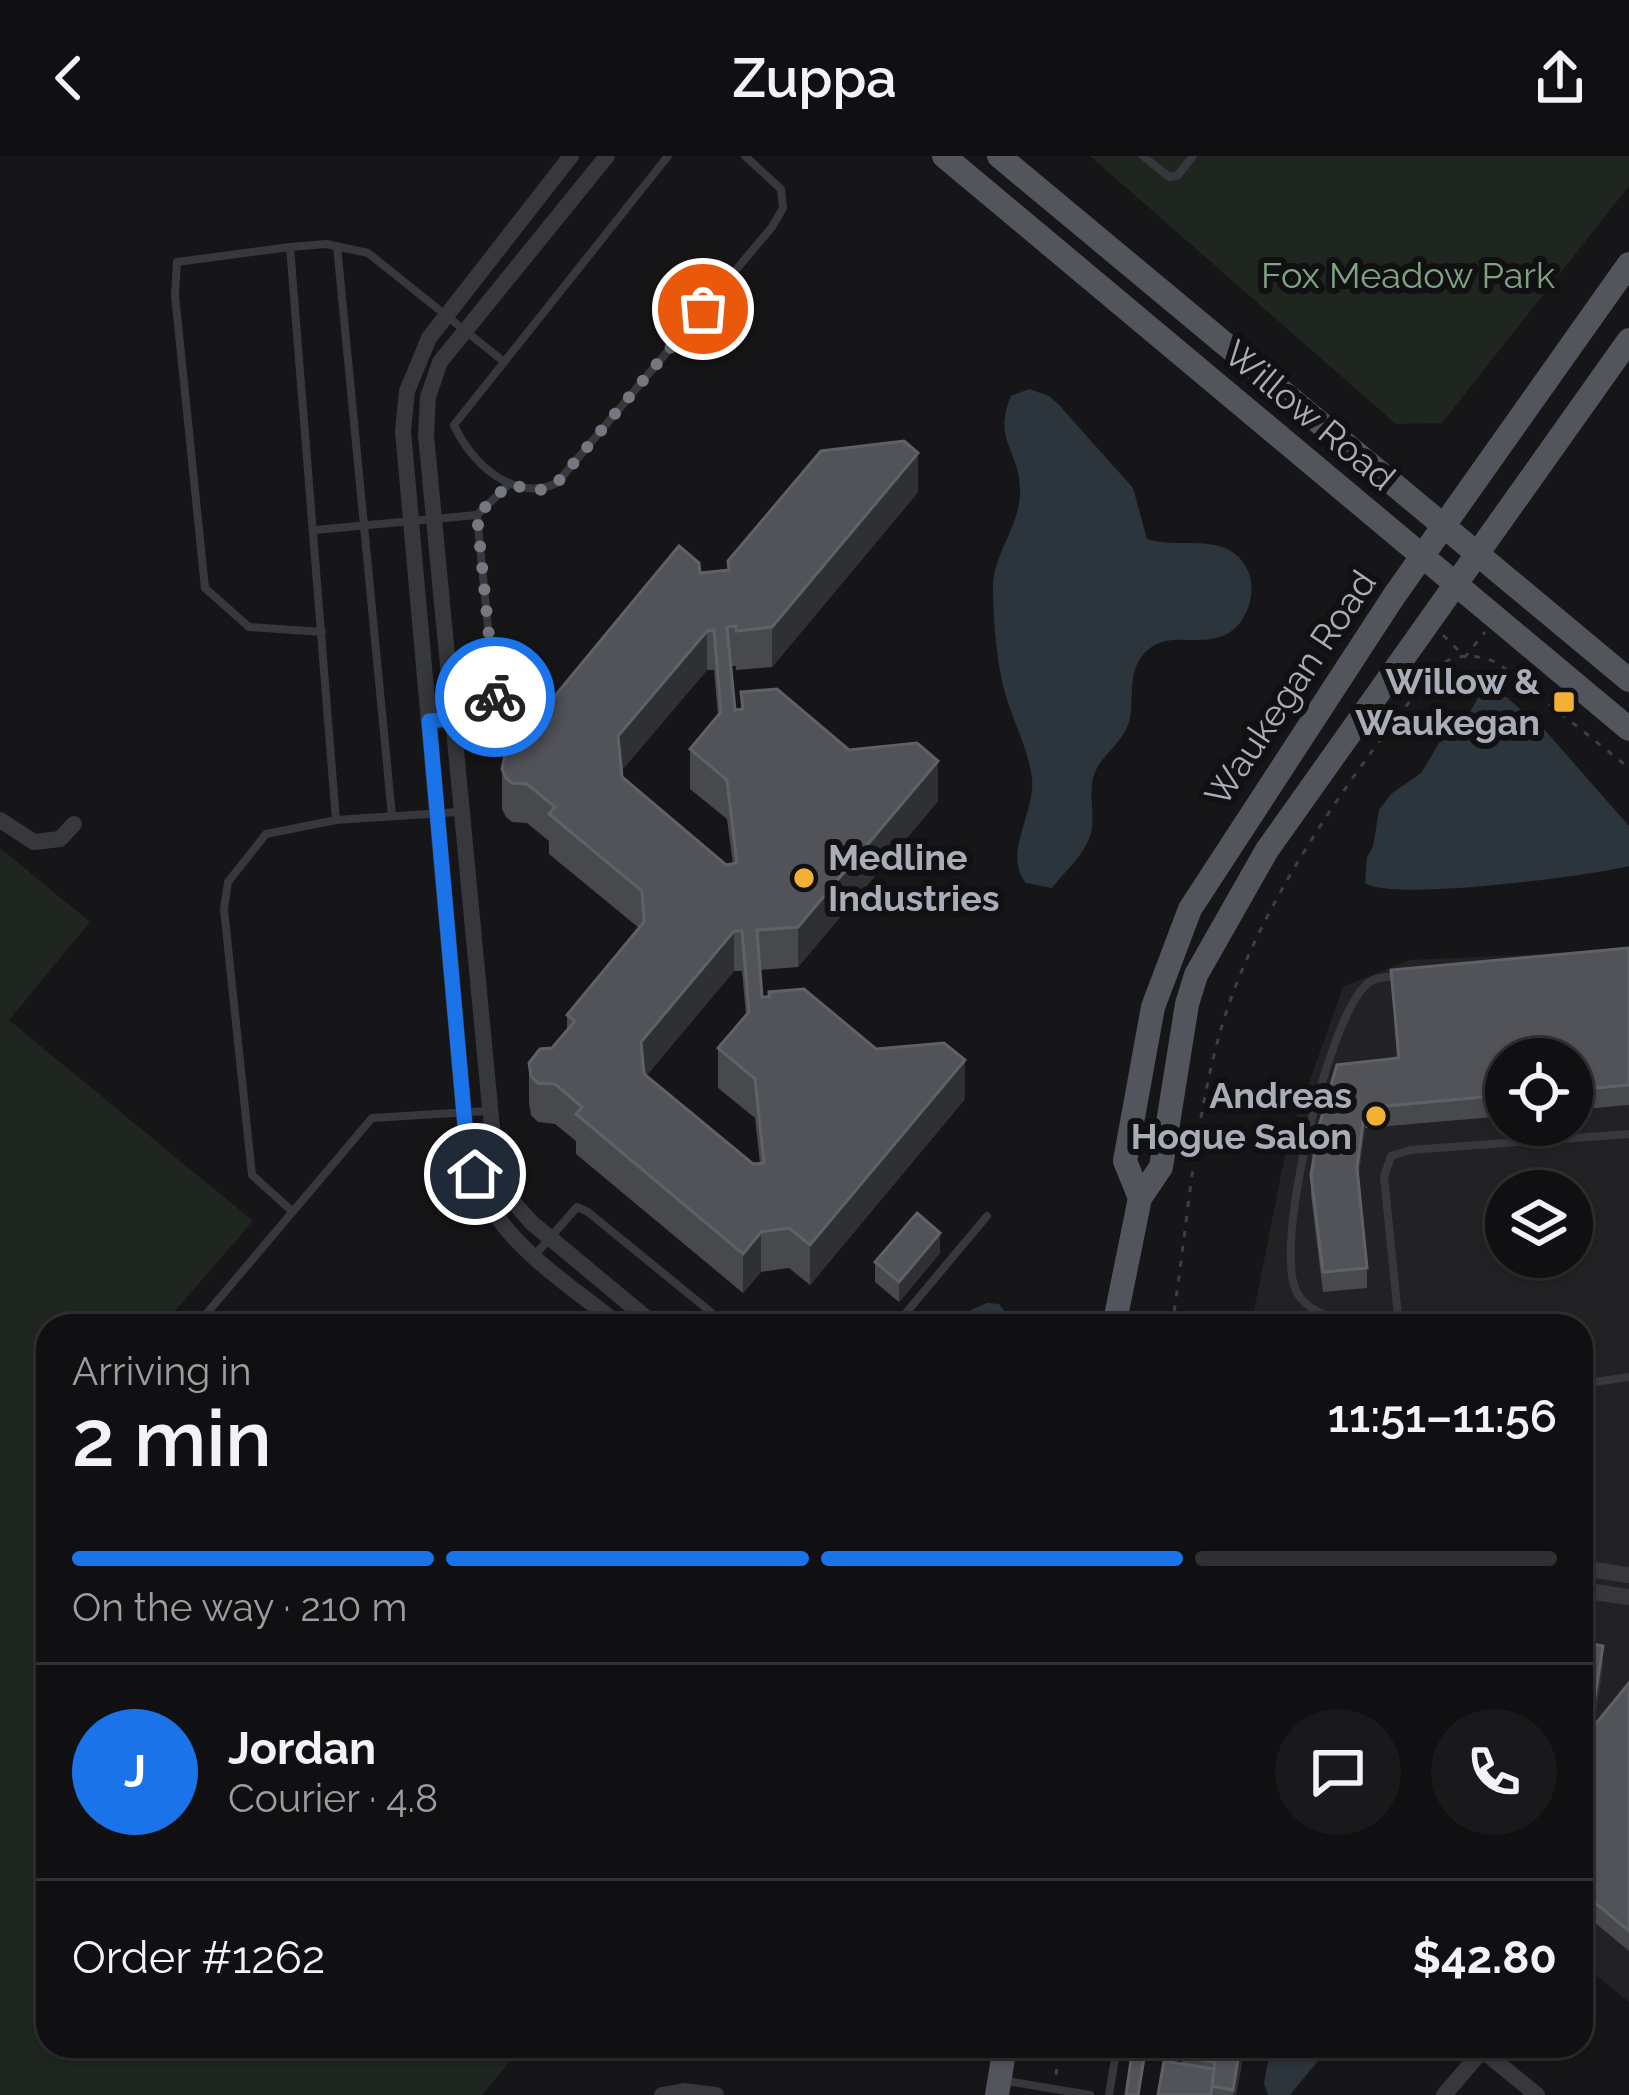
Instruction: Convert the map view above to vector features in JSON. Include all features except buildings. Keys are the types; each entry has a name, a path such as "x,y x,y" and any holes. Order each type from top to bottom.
{"main road":[{"name":"Willow Road","path":"944,156 1629,729"},
{"name":"Willow Road","path":"999,156 1629,680"},
{"name":"Waukegan Road","path":"1140,1198 1125,1161 1153,1006 1190,909 1422,556 1629,264"},
{"name":"Waukegan Road","path":"1116,1314 1140,1198 1161,1167 1187,1004 1196,975 1267,850 1629,340"},
{"path":"999,2088 1003,2058"}],"street":[{"path":"571,156 447,313 419,356 406,391 403,431 466,1137 483,1194 501,1223 606,1314"},
{"path":"607,156 440,362 428,397 426,434 496,1170 515,1204 642,1314"},
{"path":"0,820 34,842 60,839 74,824"},
{"path":"1593,1570 1629,1575"},
{"path":"1593,1592 1629,1598"},
{"path":"1444,2095 1475,2058"},
{"path":"1495,2058 1537,2095"},
{"path":"662,2095 684,2091 716,2095"}],"lane":[{"path":"668,156 454,425 472,453 508,485 542,490 557,483 772,226 783,208 781,189 745,156"},
{"path":"1143,156 1169,177 1178,175 1192,156"},
{"path":"337,246 392,816"},
{"path":"322,632 249,627 205,588 176,296 177,262 290,248 337,246 368,253 503,361"},
{"path":"290,248 336,820"},
{"path":"315,530 477,515 508,485"},
{"path":"429,721 496,709 477,515"},
{"path":"292,1211 252,1174 224,910 228,882 266,834 336,820 460,812"},
{"path":"1326,1314 1311,1309 1296,1293 1291,1271 1294,1210 1310,1122 1342,1019 1354,998 1370,981 1402,976"},
{"path":"206,1314 371,1118 487,1111"},
{"path":"1399,1314 1384,1177 1390,1156 1410,1150 1629,1134"},
{"path":"535,1255 578,1207 712,1313"},
{"path":"905,1314 986,1216"},
{"path":"1593,1382 1629,1377"},
{"path":"1108,2095 1115,2058"},
{"path":"999,2088 1090,2095"}],"path":[{"path":"1465,656 1482,636"},
{"path":"1450,640 1465,656"},
{"path":"1174,1314 1219,1035 1256,938 1323,824 1427,679 1450,658 1480,656 1498,663 1629,768"},
{"path":"1054,2089 1058,2058"}],"shaded area":[{"path":"1029,389 1059,405 1133,488 1147,539 1228,549 1247,569 1251,588 1248,609 1228,633 1159,643 1142,656 1133,678 1127,726 1093,778 1090,836 1052,888 1026,883 1017,859 1032,778 1002,681 994,612 994,577 1020,492 1004,424 1011,396"},
{"path":"1506,697 1543,728 1629,826 1629,866 1450,889 1382,888 1365,883 1379,810 1391,794 1421,773 1439,743 1460,729 1478,698"},
{"path":"1629,950 1629,2002 1593,1973 1593,1314 1253,1314 1287,1145 1343,987 1409,960"},
{"path":"987,1303 999,1304 1007,1314 962,1314"},
{"path":"1269,2058 1320,2058 1290,2095 1268,2095 1264,2083"}],"green space":[{"name":"Fox Meadow Park","path":"1090,156 1629,156 1629,186 1442,423 1396,424"},
{"path":"0,848 90,922 9,1020 253,1221 172,1314 36,1314 36,2058 513,2058 482,2095 0,2095"}],"way so far":[{"path":"495,697 477,515 508,485 542,490 557,483 703,309"}],"place":[{"name":"Willow & Waukegan","path":"1564,702"},
{"name":"Medline Industries","path":"804,878"},
{"name":"Andreas Hogue Salon","path":"1376,1116"}],"route":[{"path":"475,1174 466,1137 429,721 475,717 496,709 495,697"}]}
